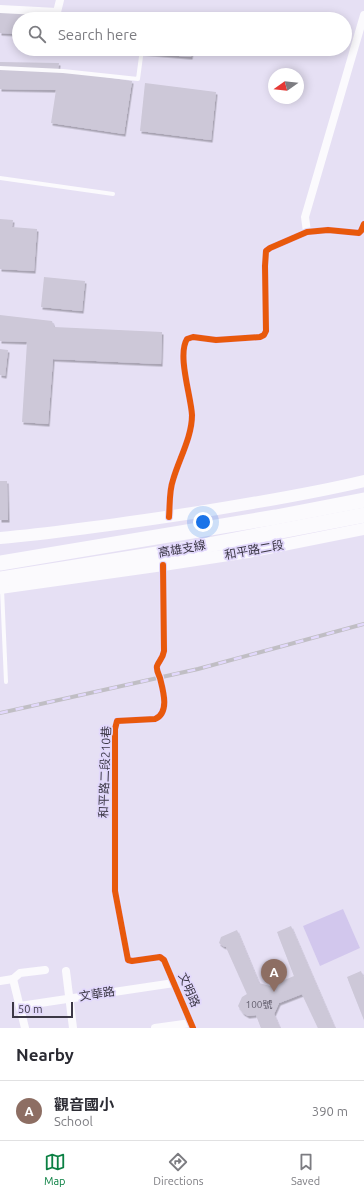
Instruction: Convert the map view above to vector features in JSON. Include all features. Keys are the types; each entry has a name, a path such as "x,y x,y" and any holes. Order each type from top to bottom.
{"highway":[{"name":"高雄支線","path":"0,563 276,517 364,500"},
{"name":"高雄支線","path":"1,585 364,515"}],"street":[{"path":"0,9 57,12 60,0"},
{"path":"307,232 305,217 364,15"},
{"path":"169,517 172,480 192,421 192,412 186,377 185,342 187,339 193,337 216,340 260,337 264,335 266,331 266,251 307,232 328,230 359,233 364,224"},
{"path":"0,538 57,533 169,517 313,492 364,481"},
{"name":"和平路二段","path":"1,585 163,565 248,552 364,529"},
{"name":"和平路二段210巷","path":"163,565 164,651 157,668 163,690 164,708 160,716 155,719 117,721 115,729 115,891 128,960 132,961 160,957 164,960"},
{"name":"文明路","path":"164,960 192,1026"},
{"path":"0,981 13,979 20,973 45,970"},
{"path":"66,971 73,1028"},
{"path":"13,979 25,1028"},
{"name":"文華路","path":"20,1006 174,983"},
{"path":"155,1028 192,1026"}],"lane":[{"path":"0,68 63,71 138,79 141,56"},
{"path":"0,178 113,194"},
{"path":"1,585 6,682"}],"shaded area":[{"path":"343,909 360,948 320,966 303,926"}],"building":[{"path":"0,12 12,12 12,34 0,33"},
{"path":"0,62 59,63 58,70 132,81 124,134 51,123 56,90 0,89"},
{"path":"145,83 216,92 211,140 140,131"},
{"path":"0,219 13,220 12,227 37,229 34,271 0,269"},
{"path":"44,277 85,281 82,311 41,307"},
{"path":"0,315 52,321 54,327 162,332 161,364 53,359 48,424 22,422 27,342 0,341"},
{"path":"0,349 8,350 5,376 0,375"},
{"path":"0,481 7,481 8,520 0,520"},
{"path":"291,926 335,1028 318,1028 302,994 279,1003 274,1014 280,1028 261,1028 256,1015 248,1016 243,1013 238,1006 242,997 247,994 226,947 219,943 221,937 237,930 259,983 270,986 294,976 277,932"},
{"path":"361,971 364,979 364,1020 347,977"}],"railway":[{"path":"0,713 198,669 364,624"}],"cycle path":[{"path":"169,517 172,484 188,440 192,415 183,355 184,346 187,339 193,337 216,340 260,337 264,335 266,331 266,251 307,232 328,230 359,233 364,224"},
{"path":"163,565 164,651 157,668 164,695 163,712 155,719 117,721 115,729 115,891 128,960 132,961 160,957 164,960 193,1028"}],"place":[{"name":"觀音國小","path":"274,992"}]}
